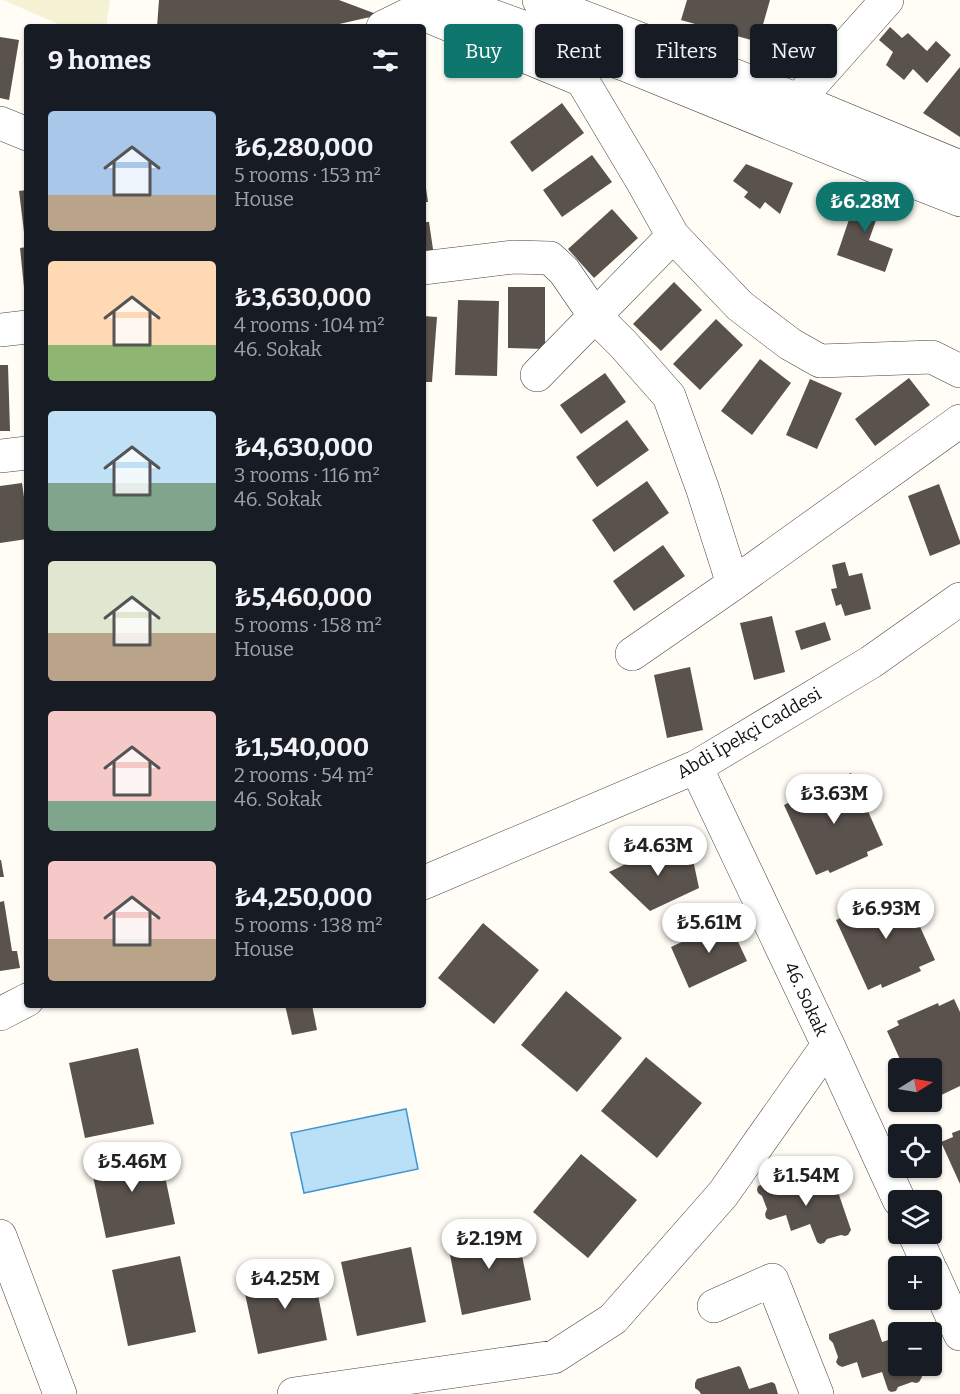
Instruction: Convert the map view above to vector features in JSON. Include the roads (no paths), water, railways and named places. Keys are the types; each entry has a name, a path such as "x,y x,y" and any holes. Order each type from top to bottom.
{"street":[{"path":"449,0 626,65 960,200"},
{"path":"539,0 798,100 960,167"},
{"path":"798,100 887,0"},
{"path":"388,24 422,5 582,80 673,236 740,306 790,344 820,361 932,357 960,371"},
{"path":"0,123 24,133"},
{"path":"537,375 673,236"},
{"path":"426,268 514,257 550,258 564,271 595,316 669,396 703,490 733,584"},
{"path":"0,330 24,327"},
{"path":"632,654 960,421"},
{"path":"0,456 24,453"},
{"name":"Abdi İpekçi Caddesi","path":"426,882 696,768 871,662 960,599"},
{"name":"46. Sokak","path":"696,768 894,1190"},
{"path":"0,1014 24,1002"},
{"path":"294,1394 554,1357 614,1319 723,1194 828,1045"},
{"path":"0,1236 60,1394"},
{"path":"714,1306 772,1280 817,1394"},
{"path":"942,1294 960,1334"}],"water":[{"path":"406,1109 418,1169 304,1193 291,1133"}]}
